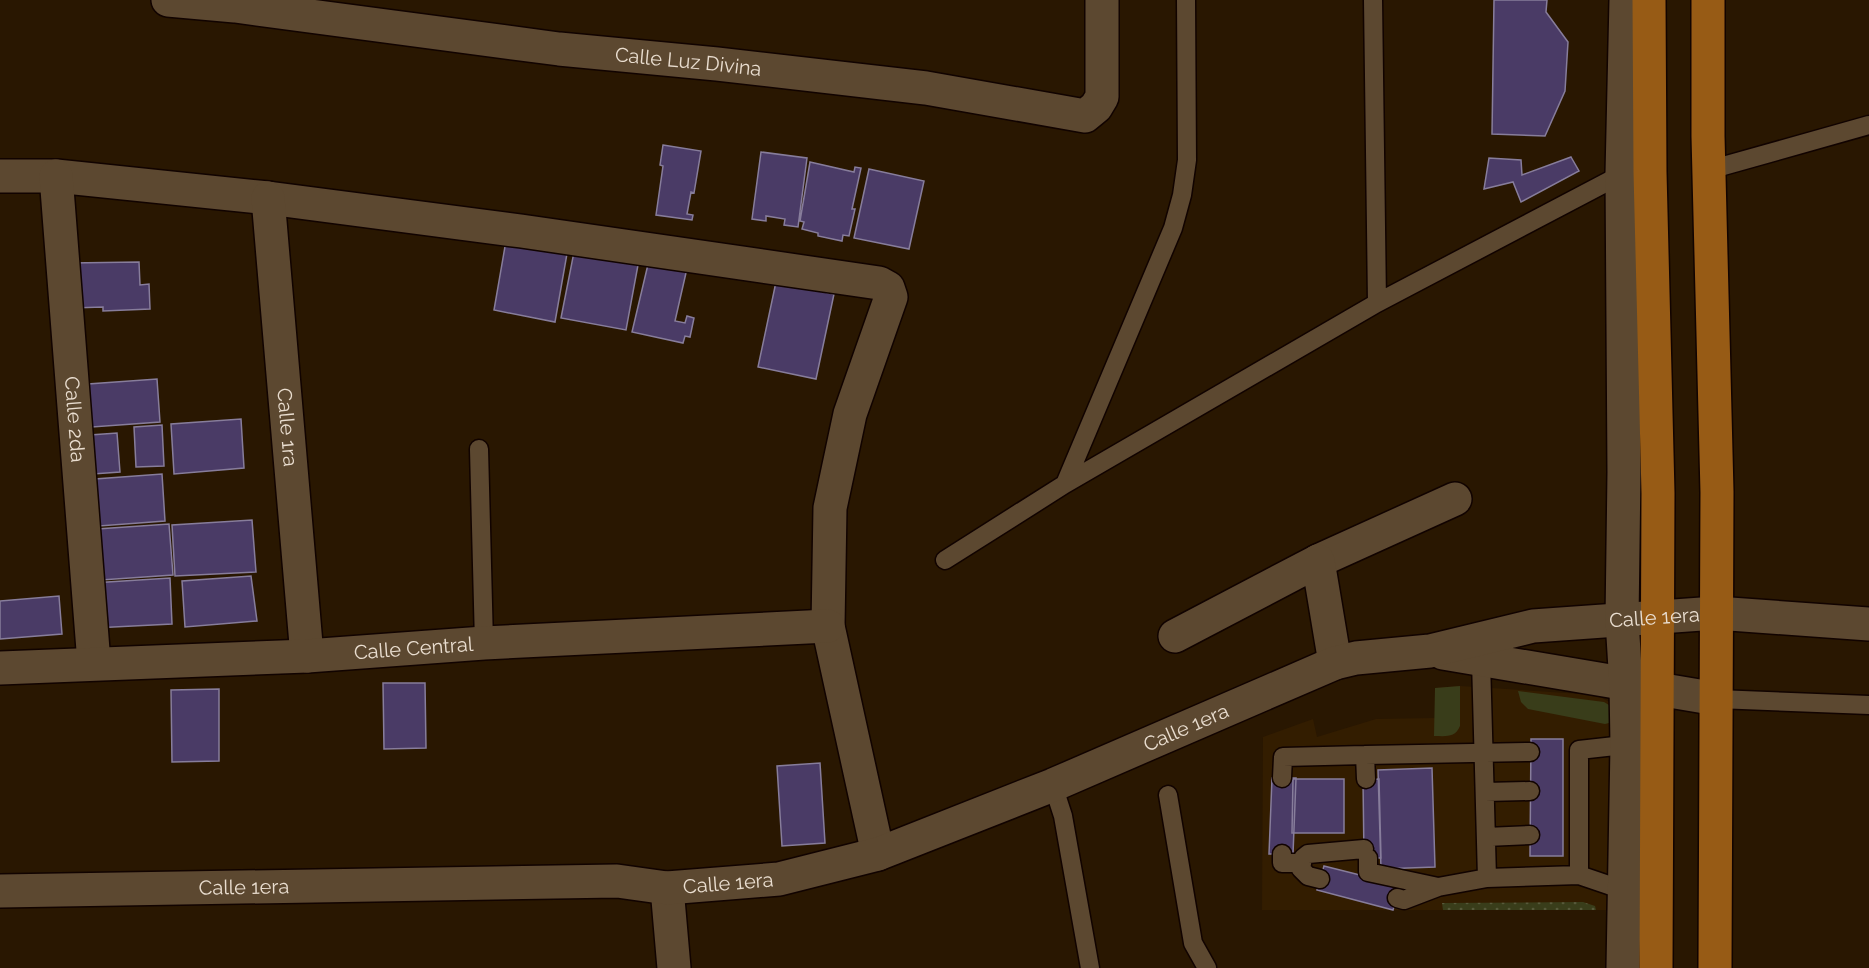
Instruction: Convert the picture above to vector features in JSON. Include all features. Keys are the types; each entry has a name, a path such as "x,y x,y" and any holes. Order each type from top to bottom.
{"main road":[{"path":"1649,0 1636,166 1658,494 1658,617 1641,688 1641,743 1656,901 1656,968"},
{"path":"1708,0 1709,170 1717,492 1714,968"}],"street":[{"name":"Calle Luz Divina","path":"168,0 235,6 559,49 717,64 914,87 1085,116 1096,107 1102,97 1102,0"},
{"path":"1626,0 1636,166 1624,472 1622,620 1641,688"},
{"path":"0,176 56,176 268,198 521,231 879,283 888,288 891,297 850,414 830,508 828,626 878,854"},
{"name":"Calle 2da","path":"56,176 94,663"},
{"name":"Calle 1ra","path":"268,198 307,656"},
{"path":"1175,636 1318,561 1455,499"},
{"path":"1318,561 1335,663"},
{"name":"Calle 1era","path":"0,891 617,881 667,888 779,879 878,854 1053,785 1335,663 1356,658 1430,651 1533,626 1716,613 1869,624"},
{"name":"Calle Central","path":"0,668 307,656 484,643 828,626"},
{"path":"1430,651 1716,699"},
{"path":"1623,968 1623,890 1641,743"},
{"name":"Calle 1era","path":"667,888 674,968"}],"lane":[{"path":"1065,484 1173,228 1182,195 1187,160 1186,0"},
{"path":"1373,0 1377,303"},
{"path":"1709,170 1869,125"},
{"path":"945,560 1065,484 1377,303 1636,166"},
{"path":"479,448 484,643"},
{"path":"1481,660 1487,878"},
{"path":"1716,699 1869,705"},
{"path":"1579,875 1570,834 1571,750 1641,743"},
{"path":"1282,778 1283,757 1530,752"},
{"path":"1365,755 1366,779"},
{"path":"1053,785 1063,816 1090,968"},
{"path":"1485,792 1530,792"},
{"path":"1168,795 1193,944 1207,968"},
{"path":"1486,837 1530,835"},
{"path":"1301,863 1308,854 1315,852 1366,854 1368,872 1438,887"},
{"path":"1282,854 1282,863 1301,863"},
{"path":"1301,863 1304,872 1320,879"},
{"path":"1397,898 1404,900 1438,887 1487,878 1579,875 1656,901"}],"shaded area":[{"path":"1460,686 1597,695 1618,707 1612,910 1262,910 1263,737 1313,719 1317,737 1376,719 1435,718 1435,688"}],"green space":[{"path":"1460,686 1460,726 1458,730 1446,736 1434,736 1435,688"},
{"path":"1518,691 1604,702 1614,708 1613,722 1605,724 1528,709 1521,702"},
{"path":"1583,902 1595,906 1596,910 1443,910 1442,903"}],"building":[{"path":"1494,0 1547,0 1546,12 1568,42 1565,91 1545,136 1492,134"},
{"path":"663,145 701,151 694,193 691,192 687,214 693,215 692,220 656,215 663,166 660,165"},
{"path":"761,152 807,158 798,227 784,225 785,219 766,216 766,221 752,219"},
{"path":"1571,157 1579,171 1521,202 1513,182 1484,189 1489,158 1521,160 1522,175"},
{"path":"810,162 854,172 855,167 861,168 849,236 843,235 842,241 818,236 818,233 802,229 804,222 800,221"},
{"path":"869,169 924,181 909,249 854,238"},
{"path":"507,235 568,248 555,322 494,310"},
{"path":"574,252 638,265 626,330 561,318"},
{"path":"650,256 688,264 675,321 685,323 687,316 694,318 690,337 685,336 683,343 632,332"},
{"path":"139,262 140,285 149,284 150,309 103,311 103,307 72,308 70,263"},
{"path":"776,282 834,294 816,379 758,367"},
{"path":"157,379 160,422 92,427 88,384"},
{"path":"241,419 244,468 174,474 171,424"},
{"path":"162,425 164,466 136,467 134,427"},
{"path":"117,433 120,472 93,474 90,435"},
{"path":"162,474 165,521 99,526 95,479"},
{"path":"252,520 256,572 175,576 172,525"},
{"path":"169,524 173,575 101,580 97,529"},
{"path":"251,576 257,621 185,627 182,581"},
{"path":"170,578 172,624 94,628 92,583"},
{"path":"59,596 62,634 0,639 0,601"},
{"path":"383,683 425,683 426,748 384,749"},
{"path":"219,689 219,761 172,762 171,690"},
{"path":"1531,739 1563,739 1563,856 1530,856"},
{"path":"820,763 825,843 782,846 777,766"},
{"path":"1432,768 1435,867 1381,869 1378,770"},
{"path":"1272,778 1296,778 1293,854 1269,854"},
{"path":"1293,779 1344,779 1344,833 1292,833"},
{"path":"1379,779 1381,858 1364,858 1363,780"},
{"path":"1324,866 1400,885 1393,910 1317,890"}]}
